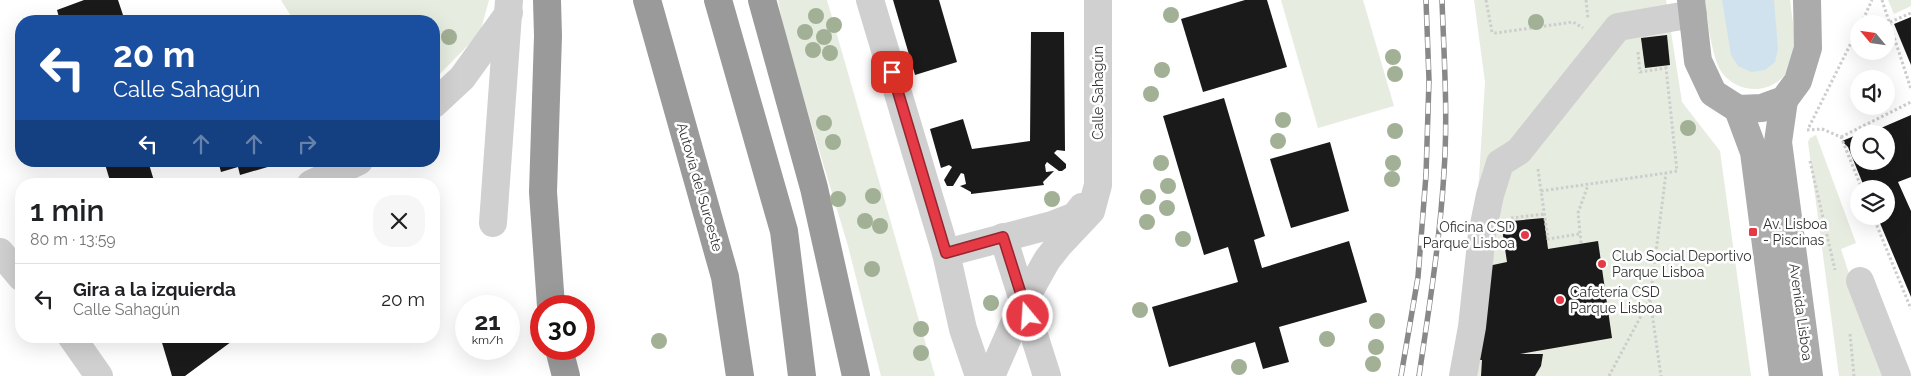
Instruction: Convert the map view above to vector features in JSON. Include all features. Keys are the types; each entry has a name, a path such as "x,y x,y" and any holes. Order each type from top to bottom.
{"highway":[{"path":"547,0 548,36 543,192 551,295"},
{"name":"Autovía del Suroeste","path":"647,0 726,277 740,376"},
{"path":"718,0 784,231 802,376"},
{"path":"762,0 814,188 856,376"},
{"path":"562,360 566,376"}],"main road":[{"path":"1692,7 1698,60 1713,93 1738,109 1762,108 1784,100 1798,80 1808,48 1807,0"},
{"name":"Avenida Lisboa","path":"1784,100 1778,142 1809,376"},
{"path":"1738,109 1754,152 1783,376"}],"street":[{"path":"870,0 946,253 963,329 979,376"},
{"name":"Calle Sahagún","path":"991,376 1023,303 1047,260 1090,211 1098,186 1098,0"},
{"path":"440,98 462,78 509,7"},
{"path":"493,223 509,7"},
{"path":"1463,376 1472,327 1482,234 1490,195 1500,163 1519,151 1601,33 1692,7"},
{"path":"324,178 346,167"},
{"path":"946,253 1052,225 1075,216 1098,186"},
{"path":"1003,237 1047,376"},
{"path":"0,252 15,270"},
{"path":"1848,280 1897,376"},
{"path":"76,343 99,376"}],"path":[{"path":"1486,0 1492,32 1574,22 1601,33 1636,35 1640,72 1666,68 1677,171 1541,191 1548,239 1579,234"},
{"path":"1586,0 1601,33"},
{"path":"1864,15 1872,0"},
{"path":"1882,0 1887,15"},
{"path":"1895,20 1911,13"},
{"path":"1895,38 1911,89"},
{"path":"1804,136 1850,45"},
{"path":"1841,137 1911,102"},
{"path":"1803,131 1822,129 1841,137 1858,180"},
{"path":"1809,155 1848,280"},
{"path":"1661,376 1650,299 1666,174"},
{"path":"1581,243 1578,213 1588,184"},
{"path":"1877,225 1911,309"},
{"path":"1609,376 1650,299"},
{"path":"1848,326 1854,376"}],"shaded area":[{"path":"281,0 489,0 480,33 440,74 440,15 290,15"},
{"path":"778,0 827,0 935,376 881,376 848,246 785,37"},
{"path":"1281,0 1363,0 1394,106 1318,128"},
{"name":"Club Social Deportivo Parque Lisboa","path":"1474,0 1666,0 1682,102 1720,151 1751,376 1453,376 1459,351 1479,178 1485,82"},
{"path":"1705,0 1790,0 1795,44 1793,61 1790,69 1783,77 1776,83 1761,89 1745,88 1729,80 1719,68 1716,59"},
{"path":"1888,0 1911,0 1911,6 1894,14"},
{"path":"1816,135 1856,243 1841,249 1882,376 1839,376 1808,142 1810,138"}],"water":[{"path":"1722,0 1774,0 1778,49 1775,62 1765,70 1751,72 1738,66 1731,55"}],"building":[{"path":"84,0 118,0 123,15 58,15 57,10"},
{"path":"893,0 939,0 957,62 915,75"},
{"path":"1245,0 1267,0 1287,67 1203,92 1181,19"},
{"path":"1911,17 1911,65 1895,26 1895,24"},
{"path":"1031,32 1064,32 1065,151 1057,150 1054,153 1066,164 1066,168 1059,171 1047,162 1045,165 1046,172 1054,171 1043,182 1044,185 971,194 971,192 960,186 966,184 964,174 961,173 953,186 947,186 944,180 952,167 949,165 941,168 930,129 963,119 972,149 1030,141"},
{"path":"1667,35 1670,65 1645,68 1641,38"},
{"path":"1224,98 1265,236 1254,240 1262,268 1349,241 1367,302 1279,327 1289,362 1263,369 1255,342 1169,367 1152,307 1238,282 1228,247 1204,255 1163,116"},
{"path":"1911,115 1911,177 1898,182 1911,211 1911,297 1881,225 1895,225 1895,180 1861,180 1857,170 1895,170 1895,125 1888,125"},
{"path":"1850,138 1850,152 1848,147 1842,141"},
{"path":"1330,142 1349,211 1291,228 1270,159"},
{"path":"106,167 150,167 153,178 109,178"},
{"path":"220,167 238,167 221,172"},
{"path":"238,167 268,167 240,175"},
{"name":"Cafetería CSD Parque Lisboa","path":"1544,218 1548,249 1598,241 1612,338 1520,354 1543,354 1541,366 1535,376 1481,376 1482,360 1476,360 1488,266 1507,262 1501,222"},
{"path":"162,343 230,343 185,376 172,376"}],"railway":[{"path":"1401,376 1418,277 1426,175 1429,80 1426,0"},
{"path":"1419,376 1437,248 1444,172 1446,108 1442,0"}],"place":[{"name":"Av. Lisboa - Piscinas","path":"1753,232"},
{"name":"Oficina CSD Parque Lisboa","path":"1525,235"},
{"name":"Club Social Deportivo Parque Lisboa","path":"1602,264"},
{"name":"Cafetería CSD Parque Lisboa","path":"1560,300"}],"route":[{"path":"892,72 946,253 1003,237 1028,316"}]}
